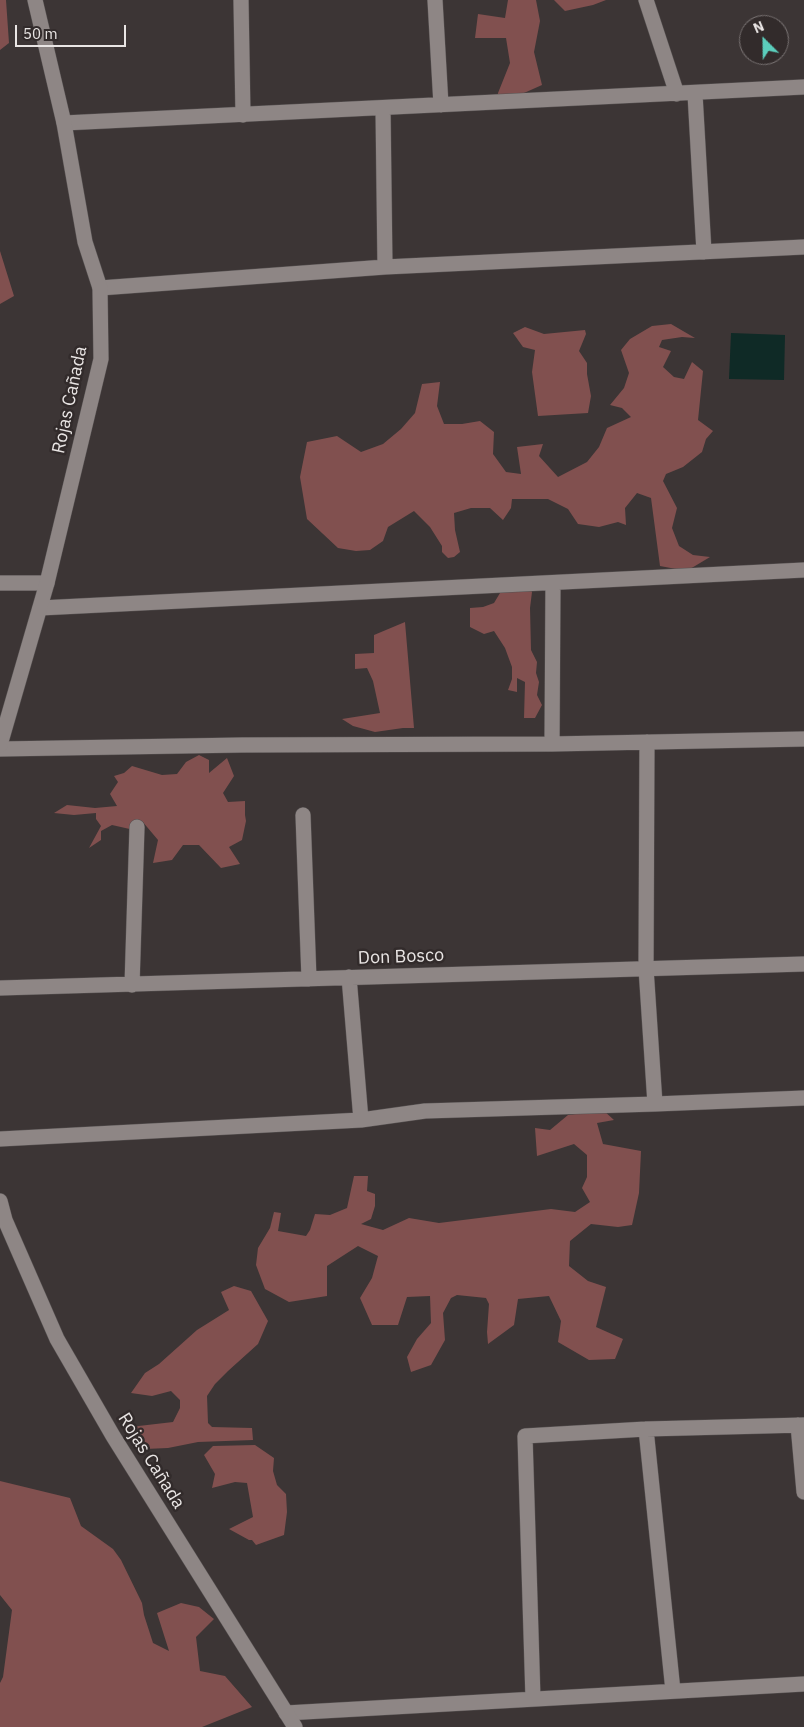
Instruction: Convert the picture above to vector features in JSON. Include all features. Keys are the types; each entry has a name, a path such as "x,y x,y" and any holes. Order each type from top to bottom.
{"street":[{"name":"Rojas Cañada","path":"0,747 47,583 101,359 100,288 85,242 64,123 35,0"},
{"path":"242,0 243,115"},
{"path":"435,0 441,105"},
{"path":"646,0 678,94"},
{"path":"64,123 804,88"},
{"path":"695,94 704,252"},
{"path":"383,108 385,267"},
{"path":"100,288 385,267 804,247"},
{"path":"40,608 804,570"},
{"path":"0,584 47,583"},
{"path":"552,744 553,583"},
{"path":"0,747 552,744 804,738"},
{"path":"647,742 646,968 655,1104"},
{"path":"303,815 309,979"},
{"path":"132,985 136,827"},
{"name":"Don Bosco","path":"0,988 804,964"},
{"path":"349,978 361,1120"},
{"path":"0,1139 361,1120 425,1111 804,1098"},
{"name":"Rojas Cañada","path":"0,1201 5,1220 57,1338 113,1436 295,1727"},
{"path":"533,1699 525,1436 646,1429 801,1425 804,1492"},
{"path":"646,1429 673,1691"},
{"path":"286,1713 804,1684"}],"shaded area":[{"path":"0,0 6,0 9,43 0,50"},
{"path":"508,0 536,0 540,21 534,52 542,85 515,97 498,99 498,93 510,63 506,38 475,38 478,14 505,18"},
{"path":"554,0 606,0 565,11"},
{"path":"0,251 14,296 0,304"},
{"path":"671,324 695,338 682,337 662,340 659,347 671,351 663,367 674,377 684,379 692,362 703,371 698,420 713,431 706,439 702,452 683,467 666,474 663,481 677,508 672,528 679,546 693,555 710,557 690,569 660,566 651,498 637,493 625,508 626,525 618,522 599,527 578,524 568,509 548,499 512,499 511,508 503,520 490,508 471,508 454,513 455,530 460,552 454,557 448,558 442,552 442,546 430,527 414,511 388,527 383,541 370,550 356,551 338,548 307,519 300,477 307,442 337,436 361,452 383,444 401,429 415,413 422,384 440,382 437,406 444,424 480,421 494,432 493,454 506,472 521,474 517,447 543,444 539,456 558,477 587,462 599,447 607,428 631,417 622,408 610,405 624,388 629,373 621,350 630,339 652,326"},
{"path":"525,327 544,334 585,330 586,334 579,351 587,363 591,396 588,413 538,416 532,372 535,350 523,347 513,333"},
{"path":"528,582 532,592 530,608 531,650 537,662 536,673 539,682 537,695 542,705 535,718 524,718 525,682 517,678 517,692 508,690 512,679 512,667 505,648 494,631 484,634 470,627 470,608 483,607 494,603 503,588"},
{"path":"405,622 414,728 375,732 353,726 342,719 380,713 373,681 367,668 355,669 355,654 374,653 374,635"},
{"path":"199,755 209,760 209,773 227,758 234,776 223,793 228,802 245,801 246,821 242,840 229,847 240,864 221,868 199,845 183,845 172,860 153,863 158,840 142,821 133,824 134,830 112,825 101,831 101,840 89,848 101,826 96,819 96,813 74,815 54,813 67,805 95,808 117,806 110,794 118,782 114,776 124,773 132,766 162,775 177,774 186,762"},
{"path":"603,1110 614,1120 597,1123 603,1144 641,1151 639,1193 632,1225 618,1227 591,1224 570,1241 569,1266 588,1281 606,1287 596,1327 623,1339 615,1359 589,1360 558,1342 561,1321 549,1296 518,1299 514,1325 488,1344 489,1304 486,1298 457,1295 451,1298 443,1313 445,1340 431,1365 411,1372 407,1357 417,1339 431,1323 430,1296 407,1297 398,1325 372,1325 360,1298 372,1278 378,1256 358,1246 327,1266 327,1296 289,1302 265,1289 256,1265 258,1248 270,1228 274,1212 281,1213 278,1231 306,1236 315,1214 330,1215 347,1208 354,1176 368,1176 367,1191 375,1194 375,1206 371,1219 361,1224 383,1230 409,1218 439,1223 551,1209 575,1212 590,1202 582,1188 587,1177 587,1155 574,1144 537,1156 535,1128 550,1130 568,1115"},
{"path":"234,1286 251,1291 268,1321 258,1344 215,1384 207,1396 208,1423 212,1427 252,1428 253,1440 198,1442 168,1448 145,1449 131,1436 130,1427 173,1422 180,1408 180,1400 171,1391 152,1396 131,1393 145,1373 159,1364 197,1330 229,1310 221,1292"},
{"path":"255,1445 274,1458 273,1471 277,1485 286,1494 287,1512 284,1535 256,1545 252,1540 229,1529 253,1517 247,1483 235,1482 212,1488 215,1474 204,1455 213,1446"},
{"path":"0,1481 70,1498 81,1526 113,1549 121,1560 142,1603 153,1643 169,1651 157,1613 181,1603 199,1607 214,1619 196,1637 200,1671 225,1676 252,1707 202,1727 0,1727 0,1683 3,1677 12,1610 0,1595"}],"water":[{"path":"731,333 785,335 784,380 729,379"}]}
